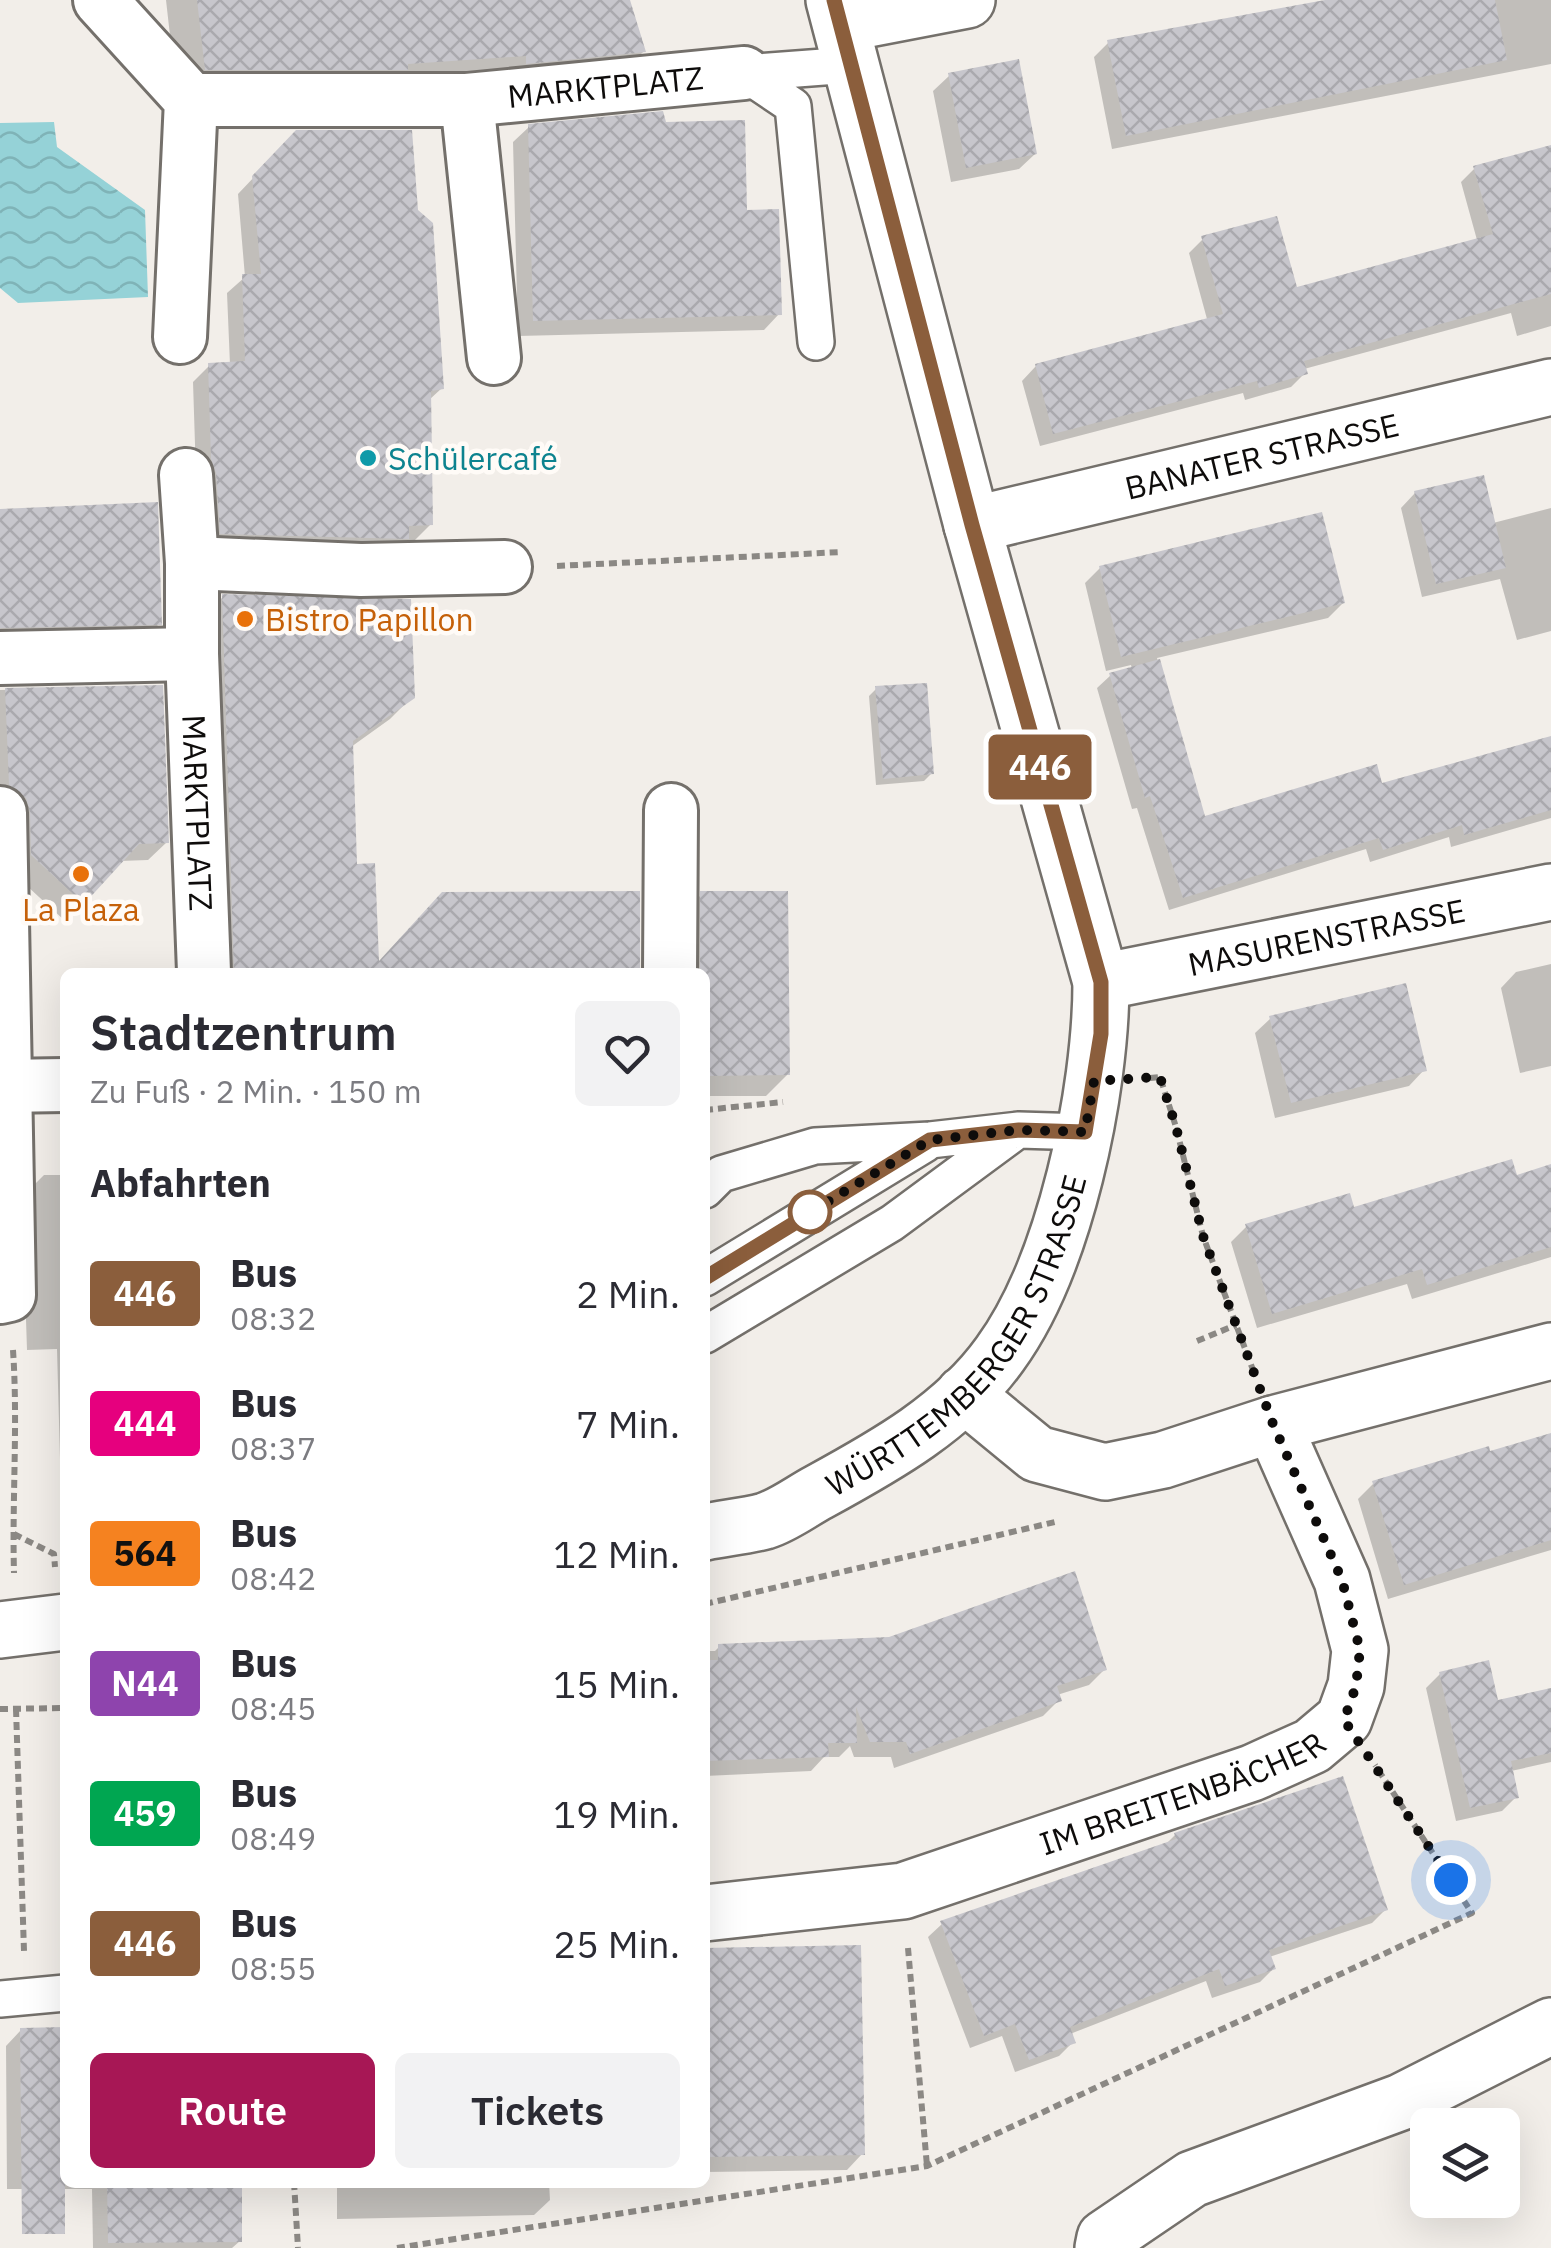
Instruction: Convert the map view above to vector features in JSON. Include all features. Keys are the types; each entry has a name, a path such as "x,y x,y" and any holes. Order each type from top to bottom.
{"street":[{"path":"100,0 191,100 180,337"},
{"path":"842,29 967,0"},
{"name":"WÜRTTEMBERGER STRASSE","path":"710,1531 768,1520 900,1448 964,1394 1000,1354 1036,1289 1065,1210 1101,1034 1101,982 972,525 842,29"},
{"name":"MARKTPLATZ","path":"191,100 467,100 744,73"},
{"name":"MARKTPLATZ","path":"467,100 494,358"},
{"name":"BANATER STRASSE","path":"972,525 1551,387"},
{"name":"MARKTPLATZ","path":"186,474 204,968"},
{"path":"192,564 360,570 505,567"},
{"path":"0,658 192,654"},
{"path":"670,968 671,810"},
{"path":"0,812 4,1296"},
{"name":"MASURENSTRASSE","path":"1101,982 1551,892"},
{"path":"3,1086 60,1085"},
{"path":"964,1394 1036,1454 1105,1472 1163,1460 1273,1424 1551,1350"},
{"name":"IM BREITENBÄCHER","path":"710,1912 903,1891 1252,1773 1312,1746 1344,1720 1356,1686 1360,1650 1342,1580 1273,1424"},
{"path":"7,1604 60,1620"},
{"path":"1102,2248 1106,2238 1192,2179 1401,2102 1551,2026"}],"lane":[{"path":"744,73 842,29"},
{"path":"744,73 793,106 816,342"},
{"path":"710,1185 721,1174 815,1146 930,1140 1019,1130 1089,1106"},
{"path":"710,1332 892,1224 1019,1130"},
{"path":"710,1275 930,1140"},
{"path":"13,1998 60,1993"}],"path":[{"path":"505,567 842,552"},
{"path":"1089,1106 1160,1077 1203,1236 1273,1424"},
{"path":"4,1296 17,1408 7,1604"},
{"path":"1197,1341 1236,1325"},
{"path":"710,1603 1085,1514 1105,1472"},
{"path":"0,1709 60,1708"},
{"path":"13,1998 16,1709"},
{"path":"397,2248 927,2166 1472,1913 1344,1720"},
{"path":"903,1891 927,2166"},
{"path":"294,2188 298,2248"}],"water":[{"path":"54,122 57,147 145,210 148,297 18,303 0,288 0,123"}],"building":[{"path":"197,0 630,0 646,52 526,64 526,56 408,64 408,70 205,70"},
{"path":"1325,0 1495,0 1507,60 1126,136 1107,40"},
{"path":"1019,59 1037,154 966,168 948,73"},
{"path":"663,111 666,122 745,120 747,210 779,209 782,315 533,321 528,124"},
{"path":"296,130 412,130 418,210 433,223 444,389 431,391 433,525 409,526 409,539 220,534 216,473 211,459 208,363 245,361 242,274 261,274 252,176"},
{"path":"1551,145 1551,294 1304,361 1308,374 1259,388 1257,381 1053,434 1035,364 1223,314 1201,236 1277,216 1297,287 1493,234 1473,166"},
{"path":"1484,475 1506,568 1436,584 1414,491"},
{"path":"158,502 162,625 0,628 0,509"},
{"path":"1322,512 1345,603 1121,657 1099,566"},
{"path":"222,594 411,599 415,698 353,741 357,864 375,863 379,961 442,892 640,891 640,968 234,968"},
{"path":"1160,659 1205,816 1377,764 1382,783 1551,736 1551,810 1464,835 1462,825 1383,850 1379,838 1183,898 1150,796 1145,798 1109,673"},
{"path":"927,683 934,774 883,779 875,686"},
{"path":"163,685 169,843 139,844 84,904 31,855 26,798 9,785 5,688"},
{"path":"700,891 788,891 790,1075 710,1076 710,968 700,968"},
{"path":"1406,983 1427,1071 1291,1103 1269,1016"},
{"path":"1512,1159 1517,1175 1551,1164 1551,1247 1427,1285 1422,1269 1272,1314 1245,1224 1350,1193 1354,1207"},
{"path":"1551,1433 1551,1540 1404,1585 1372,1481 1489,1446 1490,1451"},
{"path":"1075,1571 1107,1670 1057,1686 1062,1701 910,1754 906,1742 870,1742 856,1707 857,1743 828,1743 829,1757 710,1761 710,1660 718,1660 718,1644 889,1637"},
{"path":"1489,1660 1498,1700 1551,1688 1551,1753 1511,1761 1519,1798 1470,1808 1439,1672"},
{"path":"1343,1776 1388,1910 1269,1950 1276,1969 1225,1986 1219,1969 1070,2027 1076,2043 1029,2060 1015,2024 984,2036 940,1921 1176,1839 1174,1833"},
{"path":"861,1945 865,2155 710,2157 710,1948"},
{"path":"60,2027 60,2188 65,2188 65,2234 22,2234 20,2028"},
{"path":"107,2188 242,2188 242,2242 108,2243"}],"bus line":[{"name":"446","path":"710,1275 930,1140 1019,1130 1085,1132 1101,1034 1101,982 972,525 834,0"}],"place":[{"name":"Schülercafé","path":"368,458"},
{"name":"Bistro Papillon","path":"245,619"},
{"name":"La Plaza","path":"81,874"}],"route":[{"path":"810,1212 804,1216 930,1140 1019,1130 1085,1132 1094,1081 1160,1077 1203,1236 1273,1424 1342,1580 1360,1650 1356,1686 1344,1720 1451,1880"}]}
